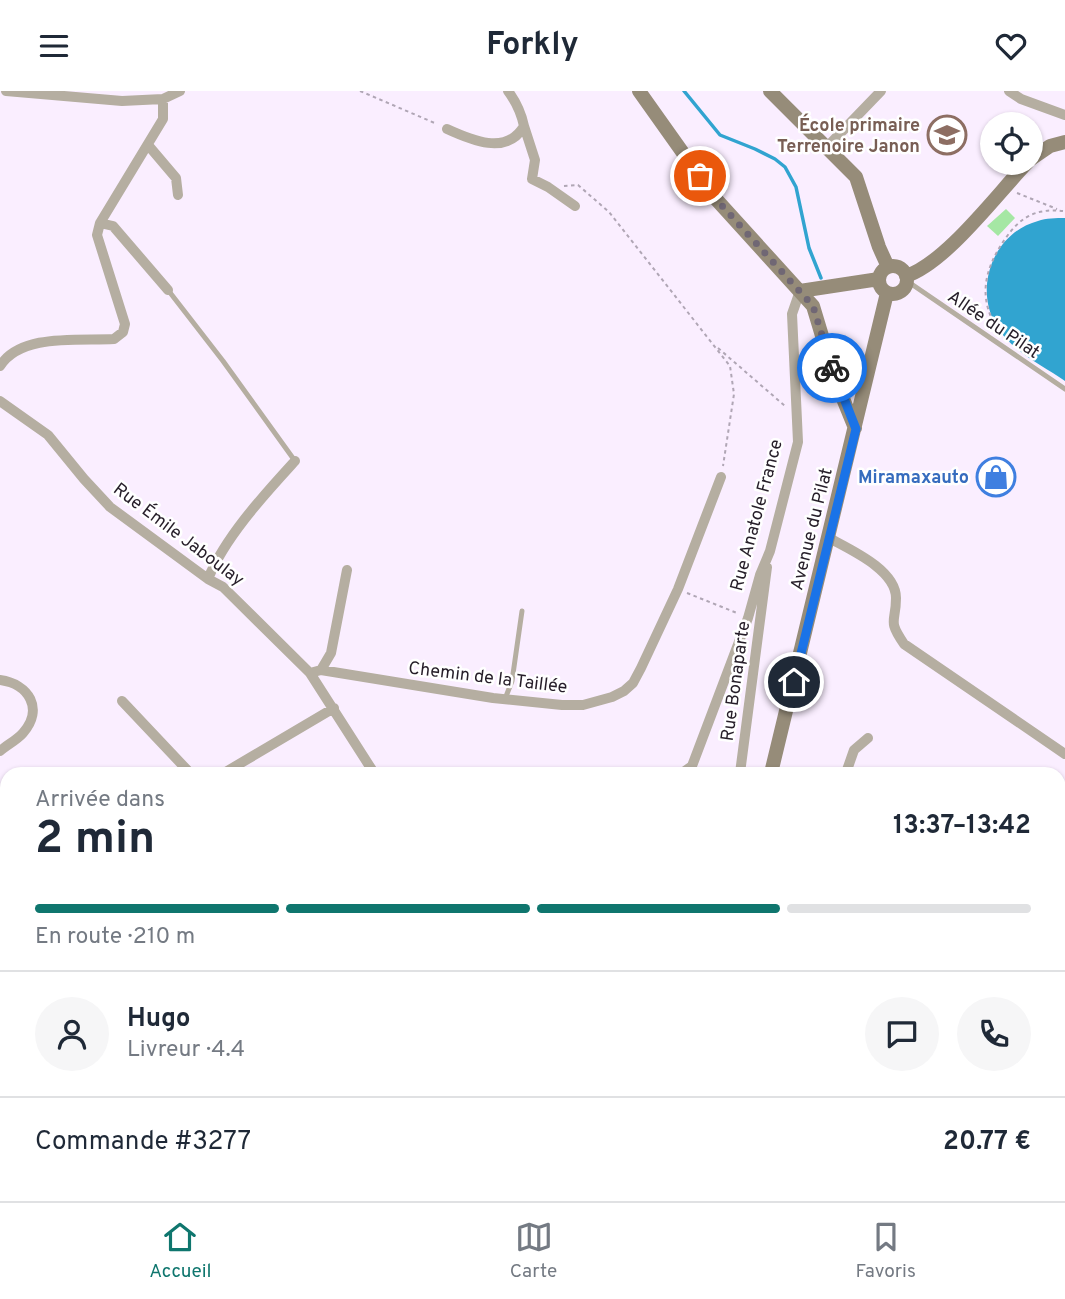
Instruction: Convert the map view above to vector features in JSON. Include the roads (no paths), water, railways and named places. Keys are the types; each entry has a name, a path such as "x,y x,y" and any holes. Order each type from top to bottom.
{"main road":[{"path":"639,91 715,198 813,306 835,379 856,429"},
{"path":"770,91 856,177 878,247 883,273 881,288 887,293 900,292 906,278 943,251 1016,175"},
{"path":"1043,151 1065,142"},
{"path":"800,291 901,269 906,278"},
{"name":"Avenue du Pilat","path":"772,767 887,293"}],"street":[{"path":"6,91 122,101 163,99 180,91"},
{"path":"509,91 520,108 534,160 533,179 575,207"},
{"path":"1009,91 1021,99 1065,115"},
{"path":"827,147 878,92"},
{"path":"0,366 17,348 32,343 114,339 123,332 125,324 97,235 96,219 163,119 163,99"},
{"path":"447,128 471,140 490,143 508,141 519,136 524,127"},
{"path":"148,145 176,178 178,195"},
{"path":"96,219 113,226 168,290"},
{"name":"Rue Anatole France","path":"691,767 748,618 770,551 798,442 792,314 800,291"},
{"name":"Rue Émile Jaboulay","path":"0,401 48,435 110,507 208,579 223,587 316,671 334,708 370,767"},
{"path":"208,579 217,557 276,481 295,461"},
{"name":"Chemin de la Taillée","path":"316,671 505,699 583,705 624,691 633,683 641,668 678,589 721,477"},
{"path":"829,538 857,553 887,575 895,587 894,629 904,644 1065,754"},
{"name":"Rue Bonaparte","path":"741,767 770,551"},
{"path":"316,671 331,653 347,570"},
{"path":"0,680 15,682 27,691 32,704 31,720 23,733 0,751"},
{"path":"122,701 184,767"},
{"path":"234,767 334,708"},
{"path":"850,767 854,750 868,738"}],"lane":[{"name":"Allée du Pilat","path":"906,278 1065,389"},
{"path":"168,290 295,461"},
{"path":"505,699 512,681 522,611"}],"water":[{"path":"1065,218 1065,381 1003,336 990,312 987,296 992,264 1009,237 1022,227 1038,221"}],"waterway":[{"path":"684,91 720,135 755,149 785,167 796,187 809,248 821,278"}],"place":[{"name":"École primaire Terrenoire Janon","path":"947,135"},
{"name":"Miramaxauto","path":"996,477"}]}
